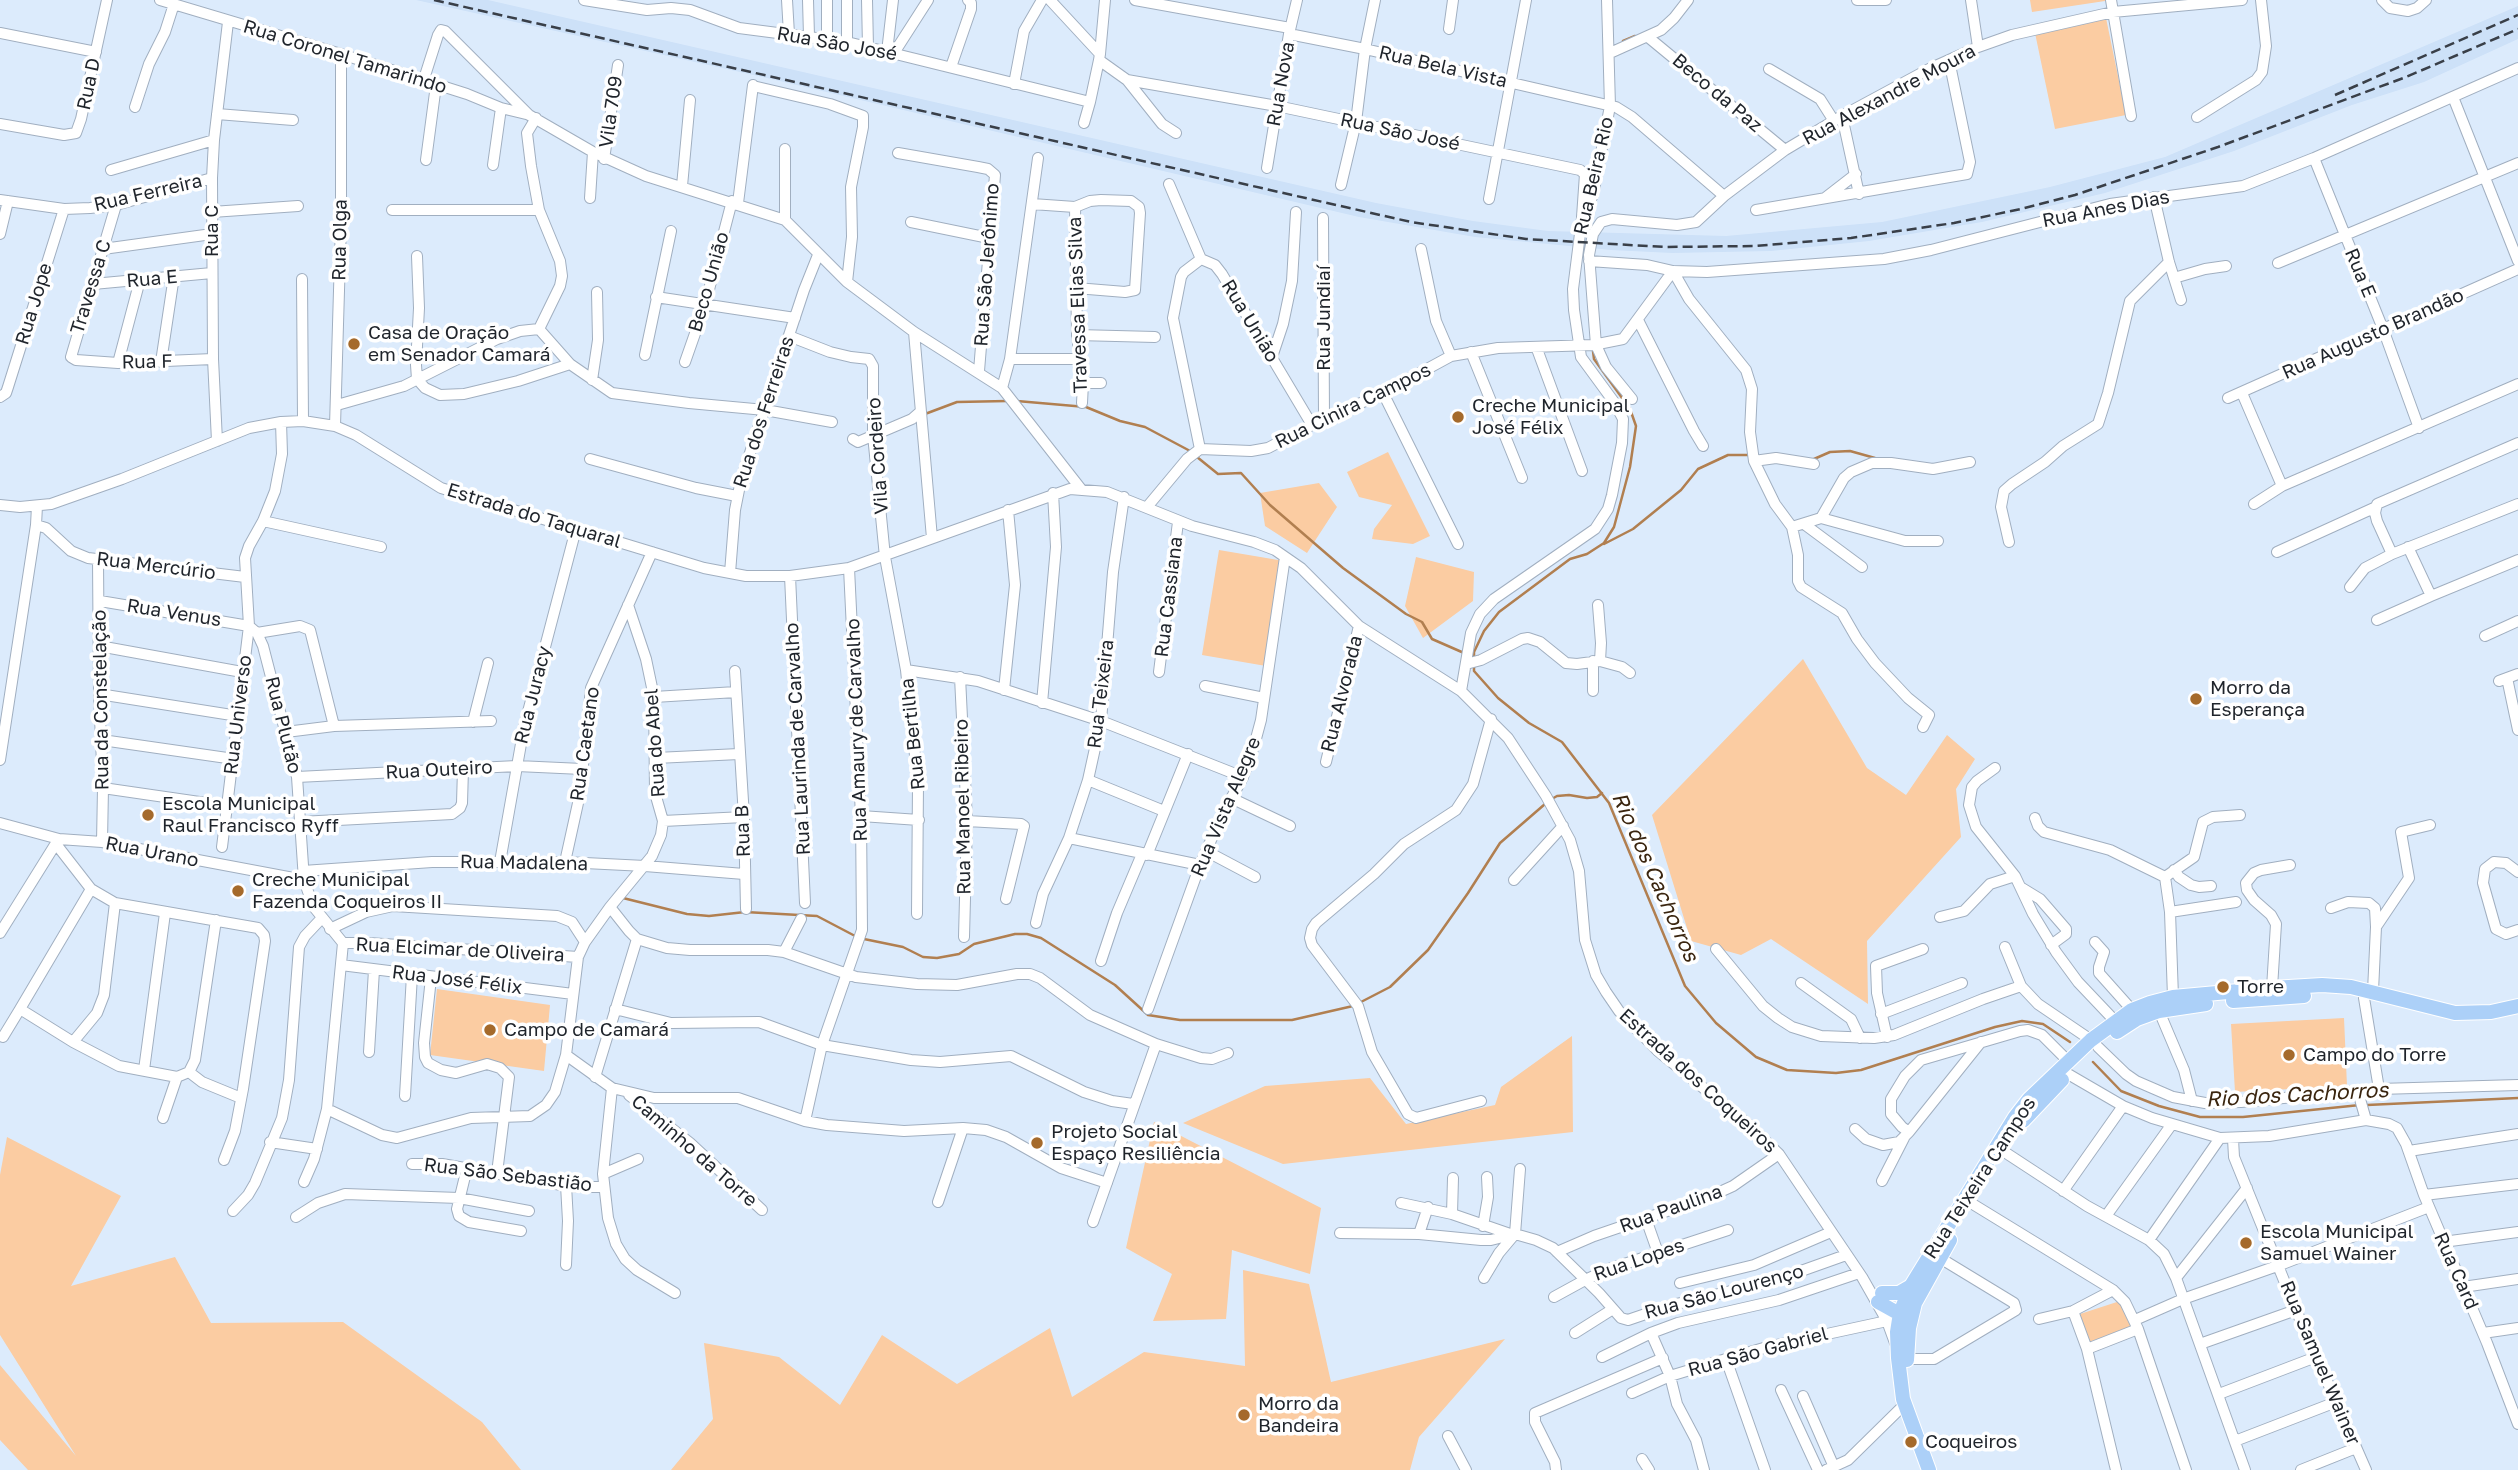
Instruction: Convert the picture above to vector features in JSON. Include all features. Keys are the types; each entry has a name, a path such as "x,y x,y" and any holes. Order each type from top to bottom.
{"main road":[{"name":"Rua Teixeira Campos","path":"1915,1303 1971,1203 2029,1113 2115,1021 2132,1010 2173,997 2322,985 2455,1013 2491,1012 2518,1006"},
{"name":"Rua Teixeira Campos","path":"1903,1358 1897,1332 1900,1313 1911,1286 2015,1117 2029,1099 2080,1056 2137,1019 2159,1011 2197,1004 2311,995 2369,995 2427,1015 2469,1023 2518,1015"},
{"path":"1911,1286 1899,1293 1880,1298 1887,1309 1900,1313 1915,1303"},
{"path":"1915,1303 1903,1358 1905,1404 1929,1470"},
{"path":"1903,1358 1937,1470"}],"street":[{"name":"Rua D","path":"0,124 64,135 76,133 107,0"},
{"name":"Rua Coronel Tamarindo","path":"160,0 341,54 532,116"},
{"name":"Rua São José","path":"584,0 653,11 680,8 700,12 739,28 847,42 1090,102"},
{"path":"787,0 789,34"},
{"path":"808,0 809,36"},
{"path":"827,0 827,38"},
{"path":"847,0 847,42"},
{"path":"867,0 868,47"},
{"path":"891,53 893,0"},
{"path":"891,53 928,0"},
{"path":"951,67 971,9 968,0"},
{"path":"1014,84 1024,31 1042,0"},
{"path":"1050,0 1099,57 1127,80 1163,124 1176,133"},
{"path":"1083,122 1099,57 1105,0"},
{"name":"Rua Bela Vista","path":"1135,0 1191,5 1289,31 1605,104 1632,117 1724,195"},
{"name":"Rua Nova","path":"1267,168 1289,31 1297,0"},
{"path":"1341,185 1356,122 1365,49 1375,0"},
{"path":"1449,29 1453,0"},
{"path":"1489,199 1527,0"},
{"name":"Rua Beira Rio","path":"1461,691 1470,660 1474,624 1494,599 1587,536 1602,520 1608,509 1622,443 1623,419 1614,402 1584,364 1587,346 1573,289 1582,218 1593,195 1605,104 1610,53 1607,0"},
{"path":"1857,0 1886,0"},
{"path":"1971,0 1978,47"},
{"name":"Rua Alexandre Moura","path":"1589,261 1593,234 1605,220 1691,224 1699,220 1724,195 1785,150 1838,118 1978,47 2112,6 2242,0"},
{"path":"2197,117 2256,80 2262,72 2266,46 2261,0"},
{"path":"2382,0 2390,8 2408,11 2417,8 2426,0"},
{"path":"1610,53 1648,37 1670,23 1687,1"},
{"path":"135,107 149,64 165,32 174,4"},
{"path":"2112,6 2131,116"},
{"name":"Rua C","path":"217,441 213,359 212,178 228,22"},
{"path":"423,82 441,30 532,116 604,159 646,176 785,220 847,282 914,332 979,371 1006,393 1081,489"},
{"path":"0,33 96,52"},
{"name":"Beco da Paz","path":"1648,37 1785,150"},
{"name":"Rua Olga","path":"335,426 341,223 341,54"},
{"path":"1756,210 1859,194 1969,172 1970,162 1949,60"},
{"name":"Vila 709","path":"604,159 618,65"},
{"name":"Rua Anes Dias","path":"1589,261 1647,265 1673,271 1744,270 1884,259 1931,250 2110,204 2243,186 2314,158 2518,68"},
{"path":"1769,69 1820,99 1838,118 1856,174 1859,194"},
{"name":"Rua São José","path":"1127,80 1277,106 1583,171 1582,218"},
{"path":"426,159 436,85"},
{"name":"Beco União","path":"685,362 735,202 753,86 857,112 863,118 851,187 852,237 847,282"},
{"path":"2453,97 2518,261"},
{"path":"682,186 690,100"},
{"path":"493,165 501,108"},
{"path":"217,114 293,120"},
{"path":"532,116 527,133 540,210 560,261 562,276 560,286 539,329"},
{"path":"111,170 214,140"},
{"path":"785,149 785,220"},
{"path":"590,198 593,152"},
{"name":"Rua São Jerônimo","path":"898,153 978,167 993,172 996,180 979,371"},
{"path":"1006,393 1038,158"},
{"name":"Rua E","path":"2314,158 2383,329 2419,428"},
{"path":"2278,263 2518,163"},
{"path":"1824,199 1856,174"},
{"name":"Rua Ferreira","path":"4,201 64,209 116,205 212,178"},
{"name":"Rua União","path":"1169,184 1200,259 1215,265 1222,274 1312,425"},
{"path":"2154,197 2181,300"},
{"path":"0,234 4,201"},
{"path":"1075,207 1090,201 1131,201 1139,207 1140,214 1135,290 1125,292 1076,288"},
{"name":"Travessa Elias Silva","path":"1032,204 1075,207 1077,335 1083,383 1082,403"},
{"name":"Travessa C","path":"82,361 72,358 71,352 116,205"},
{"path":"212,212 298,206"},
{"name":"Rua Jope","path":"0,397 6,393 64,209"},
{"path":"392,210 540,210"},
{"path":"1272,357 1283,324 1292,281 1296,212"},
{"name":"Rua Jundiaí","path":"1323,218 1324,419"},
{"path":"911,222 989,238"},
{"path":"645,355 671,231"},
{"path":"103,249 212,234"},
{"path":"1422,249 1436,321 1451,356"},
{"name":"Rua dos Ferreiras","path":"730,573 737,496 794,318 818,255"},
{"path":"417,256 417,379 431,393 450,396 517,381 570,363"},
{"path":"1147,508 1194,453 1173,318 1181,277 1200,259"},
{"path":"1589,261 1587,346 1632,399"},
{"path":"2009,542 2001,507 2004,491 2063,446 2098,424 2130,301 2169,262"},
{"path":"2174,278 2206,268 2226,266"},
{"name":"Rua Augusto Brandão","path":"2228,398 2518,269"},
{"path":"1673,271 1689,299 1746,370 1752,389 1753,456 1775,504 1798,526 1862,567"},
{"name":"Rua Cinira Campos","path":"1194,453 1261,450 1383,393 1451,356 1498,348 1587,346 1623,339 1673,271"},
{"name":"Rua E","path":"93,284 212,273"},
{"path":"161,362 174,276"},
{"path":"302,279 303,421"},
{"path":"118,363 140,280"},
{"path":"592,380 598,340 597,292"},
{"path":"656,297 794,318"},
{"path":"1637,320 1703,446"},
{"path":"337,405 404,386 497,339 520,331 539,329"},
{"path":"539,329 570,363 612,393 765,410 832,422"},
{"path":"914,332 932,538"},
{"path":"1077,335 1155,337"},
{"name":"Vila Cordeiro","path":"789,336 830,352 871,360 873,435 886,557"},
{"path":"1537,349 1582,471"},
{"path":"1471,352 1522,478"},
{"name":"Rua F","path":"82,361 118,363 213,359"},
{"path":"1010,359 1080,359"},
{"path":"1083,383 1101,383"},
{"path":"2254,504 2282,486 2518,384"},
{"path":"1383,393 1458,544"},
{"path":"2242,393 2282,486"},
{"path":"853,439 858,442 920,415"},
{"name":"Estrada do Taquaral","path":"0,505 37,506 97,488 249,428 303,421 335,426 371,443 441,488 704,568 730,573 790,576 849,568 886,557 1053,494 1081,489"},
{"path":"253,629 245,577 245,558 248,546 263,521 275,491 282,454 281,422"},
{"path":"2277,552 2376,507 2380,502 2518,443"},
{"path":"1753,456 1814,464"},
{"path":"590,458 696,488 737,496"},
{"path":"1821,518 1844,478 1866,466 1891,463 1933,469 1970,462"},
{"name":"Estrada dos Coqueiros","path":"1081,489 1124,497 1178,522 1265,546 1286,557 1310,576 1359,626 1461,691 1491,719 1518,751 1563,826 1574,851 1579,871 1587,948 1596,975 1606,992 1619,1012 1658,1051 1749,1125 1779,1154 1846,1255 1880,1298 1903,1358"},
{"path":"1042,703 1056,547 1053,494"},
{"name":"Rua Teixeira","path":"1036,923 1043,894 1069,838 1088,779 1101,721 1112,586 1124,497"},
{"path":"2350,587 2365,568 2392,554 2518,504"},
{"path":"0,760 37,506"},
{"path":"2376,507 2377,521 2392,554"},
{"path":"1004,690 1015,584 1008,510"},
{"path":"1798,526 1821,518 1905,541 1938,541"},
{"path":"263,521 381,547"},
{"name":"Rua Cassiana","path":"1159,672 1178,522"},
{"name":"Rua Mercúrio","path":"36,525 46,528 71,551 88,558 245,577"},
{"path":"1798,526 1798,581 1801,587 1842,613 1870,657 1908,698 1929,715 1923,727"},
{"name":"Rua Juracy","path":"500,862 524,727 576,529"},
{"path":"2408,547 2431,596"},
{"name":"Rua Caetano","path":"565,862 580,794 591,688 652,552"},
{"name":"Rua Bertilha","path":"886,557 906,670 918,784 917,914"},
{"name":"Rua Vista Alegre","path":"1148,1009 1200,865 1243,777 1254,746 1286,557"},
{"name":"Rua da Constelação","path":"98,558 102,842"},
{"path":"2377,620 2518,560"},
{"name":"Rua Amaury de Carvalho","path":"805,1121 822,1045 862,930 861,816 849,568"},
{"name":"Rua Laurinda de Carvalho","path":"790,576 805,903"},
{"name":"Rua Venus","path":"100,601 253,629 300,626 310,630 334,726"},
{"name":"Rua do Abel","path":"327,1109 382,1135 397,1138 471,1118 530,1116 546,1105 560,1080 566,1055 578,957 585,942 613,903 645,866 657,846 663,821 655,793 654,696 646,659 628,605"},
{"path":"1593,691 1601,643 1598,605"},
{"path":"2485,636 2518,621"},
{"name":"Rua Alvorada","path":"1326,762 1359,626"},
{"name":"Rua Universo","path":"222,847 243,672 253,629"},
{"name":"Rua Plutão","path":"253,629 263,646 296,777 304,876 313,906 343,943"},
{"path":"1470,660 1528,638 1540,642 1566,663 1596,661 1622,667 1630,673"},
{"path":"99,646 243,672"},
{"path":"473,722 488,663"},
{"path":"906,670 960,677 1004,690 1101,721 1243,777"},
{"name":"Rua B","path":"735,671 738,754 744,817 746,909"},
{"name":"Rua Manoel Ribeiro","path":"960,677 967,821 964,937"},
{"path":"2508,677 2518,726"},
{"path":"1205,686 1264,698"},
{"path":"654,696 736,692"},
{"path":"99,694 238,716"},
{"path":"1481,1101 1416,1118 1408,1114 1372,1052 1355,1002 1312,945 1312,929 1404,844 1456,810 1473,784 1491,719"},
{"path":"286,732 334,726 491,721"},
{"path":"102,740 234,759"},
{"path":"656,758 738,754"},
{"path":"1101,961 1117,913 1188,754"},
{"name":"Rua Outeiro","path":"296,777 517,766 582,769"},
{"path":"1995,768 1976,781 1969,795 1969,805 1976,827 2015,876 2051,945 2078,982 2115,1021"},
{"path":"300,822 452,814 462,803 463,769"},
{"path":"1088,779 1164,811"},
{"path":"103,788 227,806"},
{"path":"1231,798 1290,826"},
{"path":"2169,873 2188,862 2197,852 2198,833 2203,822 2213,817 2240,815"},
{"path":"861,816 919,820"},
{"path":"663,821 744,817"},
{"path":"2035,818 2044,832 2110,850 2179,877 2190,885 2211,886"},
{"path":"967,821 1024,826 1006,899"},
{"name":"Rua Urano","path":"0,823 57,841 102,842 304,876"},
{"path":"2376,927 2408,883 2409,873 2401,832 2430,825"},
{"path":"1514,880 1563,826"},
{"path":"1069,838 1200,865"},
{"path":"0,933 57,841 91,889 115,903 258,928 265,941 241,1098 235,1130 224,1160"},
{"path":"1206,851 1255,877"},
{"name":"Rua Madalena","path":"304,876 432,862 565,862 744,874"},
{"path":"2515,869 2494,862 2485,869 2483,883 2496,929 2505,934 2518,930"},
{"path":"2272,988 2276,924 2271,915 2254,900 2246,883 2253,873 2290,865"},
{"path":"2169,873 2173,997"},
{"path":"1940,917 1964,911 1990,884 2015,876"},
{"path":"2022,888 2040,898 2066,929 2066,934 2051,945"},
{"path":"3,1037 91,889"},
{"path":"2170,912 2236,902"},
{"path":"73,1042 97,1013 104,995 115,903"},
{"path":"613,903 637,939 667,948 784,952 847,974 943,985 1030,974 1040,978 1090,1015 1156,1044 1201,1058 1212,1059 1228,1053"},
{"path":"2331,908 2344,903 2369,903 2375,908 2376,927 2369,995 2379,1089"},
{"path":"330,929 366,912 393,906 557,916 572,922 585,942"},
{"path":"144,1070 165,913"},
{"path":"233,1211 255,1184 282,1118 289,1080 299,947 321,919"},
{"path":"784,952 801,919"},
{"path":"20,1009 73,1042 119,1066 177,1077 189,1072 198,1047 216,920"},
{"path":"594,1077 637,939"},
{"path":"2095,942 2104,951 2099,973 2132,1010"},
{"path":"304,1182 317,1149 327,1109 343,943"},
{"name":"Rua Elcimar de Oliveira","path":"343,943 578,957"},
{"path":"2005,947 2021,986 2123,1106 2172,1124 2220,1138 2233,1139 2269,1136 2366,1118 2359,1096"},
{"path":"1716,949 1763,1006 1792,1027 1821,1036 1886,1037 2021,986"},
{"path":"1886,1037 1877,993 1876,966 1923,949"},
{"name":"Rua José Félix","path":"341,965 573,994"},
{"path":"369,1052 374,970"},
{"path":"405,1097 412,975"},
{"path":"431,978 425,1057 434,1067 449,1072 464,1072 487,1064 500,1068 509,1077 497,1173"},
{"path":"1801,982 1851,1019 1860,1038"},
{"path":"1881,1014 1962,983"},
{"path":"615,1009 671,1023 759,1022 822,1045 911,1060 940,1062 1011,1056 1084,1092 1133,1104"},
{"path":"2159,1011 2184,1070 2192,1101"},
{"path":"1907,1135 1895,1121 1889,1106 1894,1092 1921,1060 2028,1030 2163,1093 2192,1101 2241,1102 2359,1096 2379,1089 2518,1086"},
{"path":"1882,1181 1907,1135 1982,1042"},
{"path":"1093,1222 1156,1044"},
{"path":"566,1055 594,1077 627,1093 673,1100 738,1098 805,1121 827,1125 904,1131 963,1128 997,1133 1060,1168 1107,1183"},
{"path":"189,1072 202,1082 241,1098"},
{"path":"163,1118 177,1077"},
{"name":"Caminho da Torre","path":"612,1088 603,1187 616,1244 625,1259 637,1270 676,1293"},
{"name":"Caminho da Torre","path":"627,1093 690,1143 762,1210"},
{"path":"2063,1191 2123,1106"},
{"name":"Rua Card","path":"2366,1118 2389,1124 2400,1132 2443,1242 2514,1402 2518,1424"},
{"path":"2106,1216 2172,1124"},
{"path":"938,1202 963,1128"},
{"path":"1855,1129 1866,1139 1883,1145 1891,1145 1907,1135"},
{"path":"2409,1151 2518,1134"},
{"path":"2149,1240 2220,1138"},
{"name":"Rua Samuel Wainer","path":"2233,1139 2234,1157 2296,1310 2366,1470"},
{"path":"270,1142 317,1149"},
{"path":"2003,1151 2063,1191 2149,1240 2164,1254 2176,1278 2245,1470"},
{"name":"Rua Paulina","path":"1557,1252 1594,1236 1712,1196 1733,1186 1779,1154"},
{"path":"603,1174 638,1159"},
{"name":"Rua São Sebastião","path":"412,1164 442,1164 566,1185 603,1187"},
{"path":"467,1168 457,1209 459,1216 469,1222 521,1231"},
{"path":"1484,1278 1513,1234 1520,1169"},
{"path":"1483,1226 1488,1197 1487,1177"},
{"path":"1452,1214 1453,1178"},
{"path":"2424,1195 2518,1184"},
{"path":"566,1185 566,1265"},
{"path":"2176,1278 2247,1188"},
{"path":"296,1217 318,1203 345,1194 459,1198 529,1211"},
{"path":"1401,1203 1428,1207 1545,1243 1614,1309 1575,1333"},
{"path":"1971,1203 2113,1290 2125,1301 2137,1325 2186,1470"},
{"path":"1419,1234 1428,1207"},
{"path":"2087,1349 2183,1299 2280,1265 2429,1207"},
{"path":"1646,1219 1658,1253"},
{"name":"Rua Lopes","path":"1554,1297 1584,1280 1728,1230"},
{"path":"1680,1283 1754,1265 1831,1232"},
{"path":"2443,1242 2518,1232"},
{"path":"1340,1233 1419,1234 1480,1240 1513,1234"},
{"name":"Rua São Lourenço","path":"1614,1309 1621,1318 1628,1320 1662,1307 1773,1281 1846,1255"},
{"path":"1903,1358 1934,1359 2016,1310 2014,1303 1940,1258"},
{"path":"1602,1357 1651,1333 1678,1324 1812,1291 1861,1275"},
{"path":"2463,1287 2518,1279"},
{"path":"2039,1319 2073,1311 2113,1290"},
{"path":"2200,1345 2296,1310"},
{"path":"2073,1311 2087,1349 2116,1470"},
{"path":"1900,1313 1909,1328"},
{"name":"Rua São Gabriel","path":"1632,1393 1670,1376 1767,1347 1887,1321"},
{"path":"2483,1333 2518,1328"},
{"path":"1651,1333 1670,1376 1677,1404 1696,1440 1703,1470"},
{"path":"2219,1394 2316,1357"},
{"path":"1556,1470 1555,1462 1535,1422 1535,1413 1663,1358"},
{"path":"1726,1359 1765,1470"},
{"path":"1781,1390 1818,1470"},
{"path":"1803,1396 1830,1469 1848,1460 1905,1404"},
{"path":"2235,1441 2336,1402"},
{"path":"1448,1436 1466,1470"},
{"path":"2301,1470 2356,1448"},
{"path":"1642,1459 1649,1470"}],"shaded area":[{"path":"416,0 488,0 1376,203 1473,221 1548,231 1726,236 1882,222 2050,187 2165,157 2518,6 2518,39 2424,82 2352,105 2234,151 2105,193 1982,222 1869,241 1771,251 1672,253 1475,237 1359,217 767,78"},
{"path":"2030,0 2105,0 2105,1 2032,12"},
{"path":"2106,18 2126,115 2055,129 2035,33"},
{"path":"1388,452 1430,536 1413,544 1372,539 1374,529 1392,505 1359,497 1347,472"},
{"path":"1319,483 1337,507 1307,553 1265,526 1260,493"},
{"path":"1219,550 1284,561 1266,666 1202,655"},
{"path":"1416,557 1474,572 1473,601 1423,638 1405,606"},
{"path":"1803,659 1867,768 1906,795 1947,735 1975,759 1956,789 1961,837 1867,941 1868,1004 1771,939 1741,955 1691,941 1652,815"},
{"name":"Campo de Camará","path":"437,989 550,1005 544,1071 430,1055"},
{"name":"Campo do Torre","path":"2344,1018 2347,1086 2235,1092 2231,1024"},
{"path":"1572,1036 1573,1132 1283,1164 1183,1123 1265,1086 1370,1078 1406,1124 1495,1105 1501,1087"},
{"path":"1154,1122 1321,1208 1310,1274 1232,1250 1226,1319 1153,1321 1172,1274 1126,1248"},
{"path":"7,1137 121,1196 71,1286 175,1257 211,1323 343,1322 482,1422 521,1470 28,1470 0,1440 0,1365 76,1456 0,1335 0,1175"},
{"path":"1243,1270 1309,1284 1331,1382 1505,1339 1419,1437 1410,1470 671,1470 713,1419 704,1343 779,1357 840,1405 882,1335 957,1384 1050,1328 1072,1397 1144,1352 1245,1366"},
{"path":"2120,1301 2132,1327 2089,1342 2080,1314"}],"waterway":[{"path":"1623,41 1635,36"},
{"name":"Rio dos Cachorros","path":"1474,659 1474,652 1484,631 1499,612 1570,559 1587,554 1604,543 1614,527 1630,467 1636,426 1630,409 1594,359 1593,351"},
{"path":"925,414 957,402 1007,401"},
{"path":"1017,401 1086,407 1120,421 1145,427 1192,452"},
{"path":"1814,459 1830,452 1850,451 1875,458"},
{"path":"1604,544 1633,529 1681,490 1698,469 1728,455 1749,455"},
{"path":"1197,457 1218,474 1241,473 1270,505 1343,568 1406,614 1422,622 1432,639 1464,653"},
{"name":"Rio dos Cachorros","path":"1474,666 1474,671 1498,698 1529,723 1562,742 1609,803 1685,986 1716,1023 1756,1057 1787,1070 1836,1073 1861,1070 1995,1027 2022,1021 2043,1024 2070,1042"},
{"path":"1550,800 1569,795 1597,797 1602,793"},
{"path":"1359,1003 1390,987 1428,950 1500,843 1545,804"},
{"path":"623,898 687,914 709,916 745,912 817,916 857,937"},
{"path":"864,939 903,947 923,957 937,958 959,954 974,944 1015,934 1027,934 1041,938 1115,985 1148,1015 1180,1020 1292,1020 1353,1006"},
{"name":"Rio dos Cachorros","path":"2093,1062 2121,1091 2159,1106 2200,1117 2243,1117 2360,1105"},
{"name":"Rio dos Cachorros","path":"2367,1105 2518,1098"}],"railway":[{"path":"434,0 1411,222 1526,239 1665,247 1756,246 1851,238 1954,223 2021,209 2075,195 2218,147 2406,77 2518,29"},
{"path":"2335,95 2518,15"}],"place":[{"name":"Casa de Oração em Senador Camará","path":"354,344"},
{"name":"Creche Municipal José Félix","path":"1458,417"},
{"name":"Morro da Esperança","path":"2196,699"},
{"name":"Escola Municipal Raul Francisco Ryff","path":"148,815"},
{"name":"Creche Municipal Fazenda Coqueiros II","path":"238,891"},
{"name":"Torre","path":"2223,987"},
{"name":"Campo de Camará","path":"490,1030"},
{"name":"Campo do Torre","path":"2289,1055"},
{"name":"Projeto Social Espaço Resiliência","path":"1037,1143"},
{"name":"Escola Municipal Samuel Wainer","path":"2246,1243"},
{"name":"Morro da Bandeira","path":"1244,1415"},
{"name":"Coqueiros","path":"1911,1442"}]}
